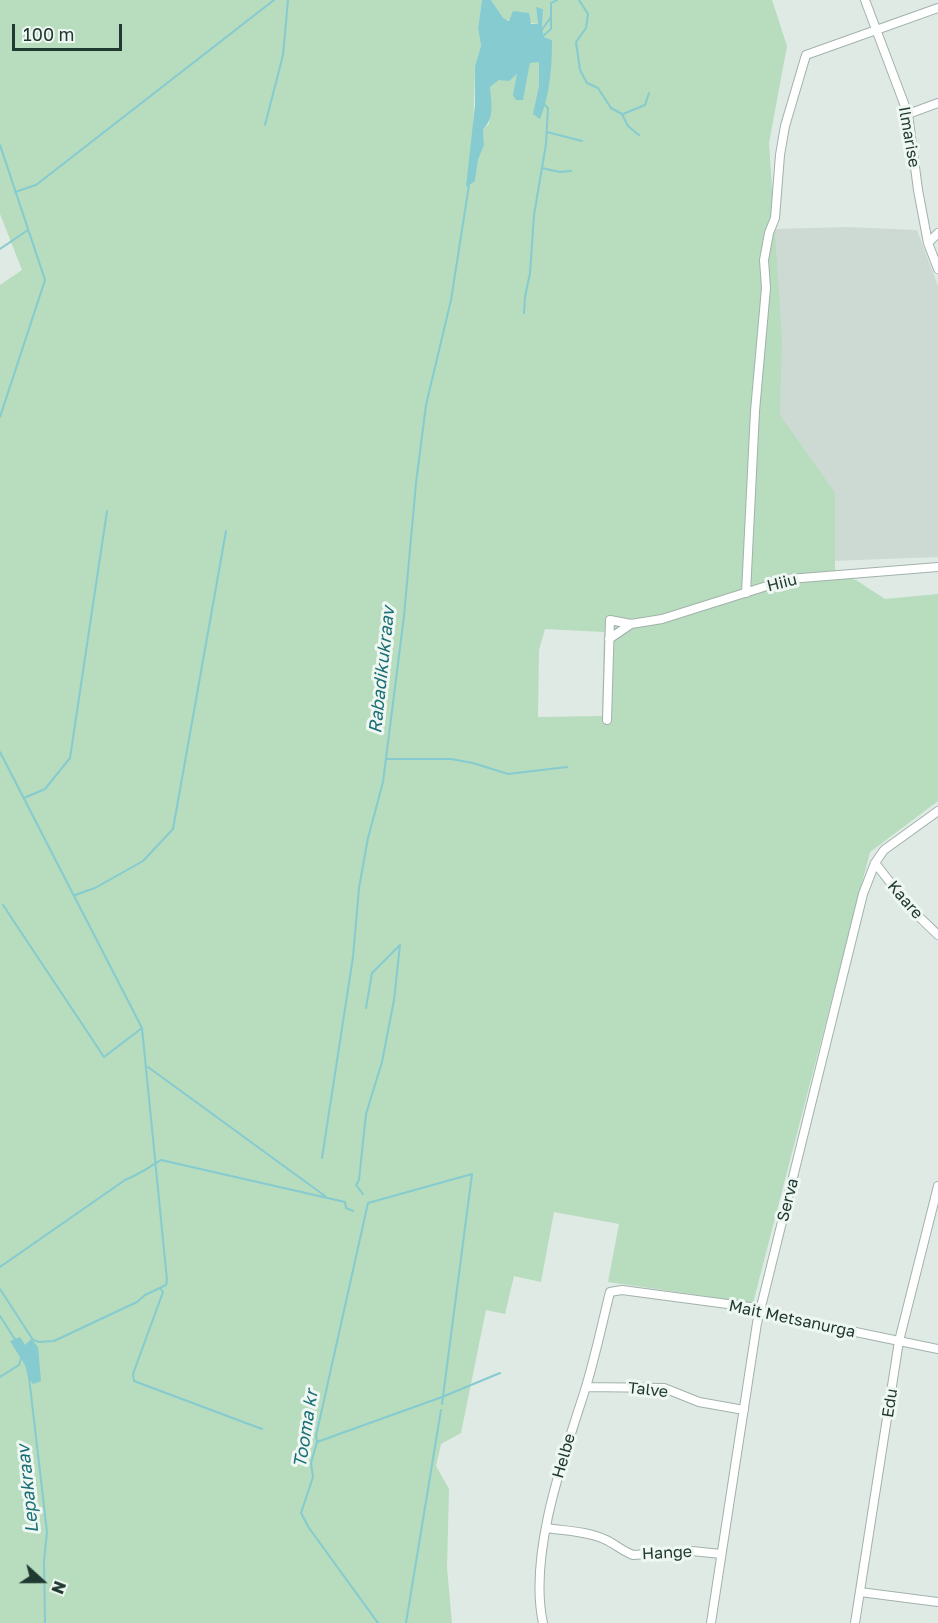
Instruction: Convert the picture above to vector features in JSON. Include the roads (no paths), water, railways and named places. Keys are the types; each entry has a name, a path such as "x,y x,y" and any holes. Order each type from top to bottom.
{"street":[{"name":"Ilmarise","path":"865,0 908,114 928,243 938,269"},
{"path":"746,593 755,411 766,288 764,260 775,218 785,126 806,55 938,8"},
{"path":"908,114 938,103"},
{"path":"928,243 938,233"},
{"name":"Hiiu","path":"609,639 610,620 631,624 662,619 789,579 938,567"},
{"name":"Hiiu","path":"609,639 631,624"},
{"path":"607,720 609,639"},
{"name":"Serva","path":"711,1623 760,1311 863,894 875,863 884,850 938,811"},
{"name":"Kaare","path":"875,863 910,909 938,935"},
{"name":"Edu","path":"855,1623 899,1341 938,1186"},
{"name":"Mait Metsanurga","path":"610,1292 622,1290 750,1307 938,1349"},
{"name":"Helbe","path":"543,1623 540,1607 540,1573 547,1528 562,1458 586,1387 610,1292"},
{"name":"Talve","path":"586,1387 664,1388 699,1402 744,1410"},
{"name":"Hange","path":"547,1528 590,1534 605,1539 624,1552 633,1555 692,1551 722,1554"},
{"path":"860,1592 938,1602"}],"water":[{"path":"482,0 491,0 503,18 509,21 513,11 529,13 531,24 538,24 536,7 543,9 544,37 552,40 551,70 540,119 533,114 539,86 539,62 530,63 523,100 516,100 513,95 517,74 509,81 499,80 490,87 491,110 487,125 483,129 484,145 478,160 475,181 466,187 475,105 475,66 481,46 478,28"},
{"path":"20,1337 25,1345 31,1339 38,1347 41,1381 33,1384 28,1377 25,1365 10,1341"}],"waterway":[{"path":"15,192 36,185 274,0"},
{"path":"265,125 283,55 288,0"},
{"path":"542,37 551,29 551,3 557,0"},
{"path":"579,0 588,14 586,28 576,42 580,70 587,83 598,88 611,108 622,114 628,126 639,135"},
{"path":"541,31 551,17"},
{"path":"623,114 645,105 649,93"},
{"path":"524,313 530,273 534,215 546,144 548,108 544,104"},
{"path":"547,132 582,141"},
{"path":"0,145 45,280 0,417"},
{"path":"542,168 560,172 571,171"},
{"name":"Rabadikukraav","path":"322,1158 353,957 359,888 368,838 383,782 404,616 416,483 426,405 451,300 469,185"},
{"path":"0,249 28,230"},
{"path":"24,798 45,789 70,758 107,511"},
{"path":"75,895 95,888 143,861 173,829 226,531"},
{"path":"0,752 142,1028 167,1280 166,1285 145,1295 137,1302 54,1341 39,1342 33,1340 0,1289"},
{"path":"386,759 451,759 508,774 567,767"},
{"path":"3,905 104,1057 142,1028"},
{"path":"363,1194 356,1185 359,1180 366,1114 382,1062 394,1000 400,945 372,973 366,1008"},
{"path":"148,1067 325,1196"},
{"name":"Tooma kr","path":"0,1267 125,1180 161,1160 345,1202 346,1208 353,1211"},
{"name":"Tooma kr","path":"378,1623 309,1528 301,1513 313,1477 311,1463 317,1442 316,1436 368,1203 472,1174 442,1404"},
{"path":"160,1288 163,1292 133,1374 134,1381 262,1429"},
{"path":"0,1316 16,1341"},
{"path":"0,1377 19,1365 21,1358"},
{"path":"317,1442 442,1397 500,1373"},
{"name":"Lepakraav","path":"29,1377 47,1532 44,1561 45,1623"},
{"path":"406,1623 441,1410"}]}
